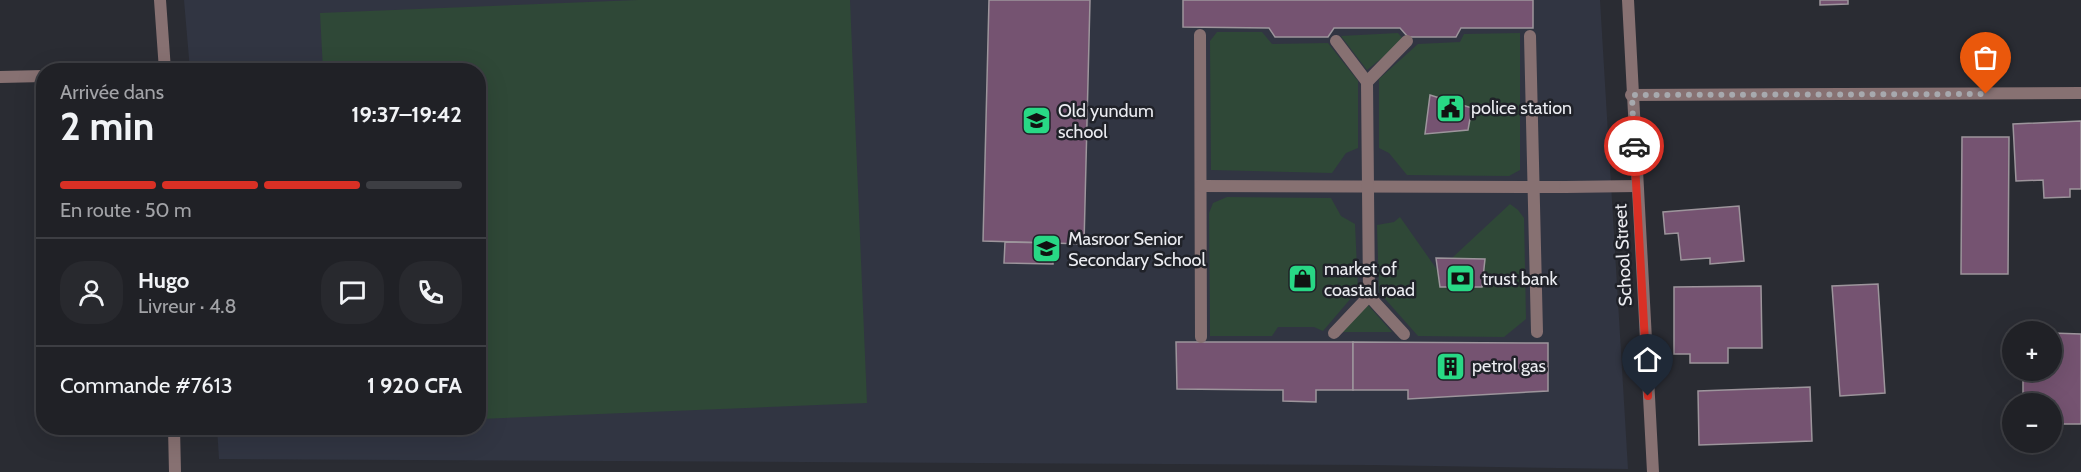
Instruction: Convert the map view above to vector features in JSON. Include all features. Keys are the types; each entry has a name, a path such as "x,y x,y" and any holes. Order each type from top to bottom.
{"street":[{"path":"160,0 164,63"},
{"name":"School Street","path":"1628,0 1653,472"},
{"path":"1200,35 1201,337"},
{"path":"1530,36 1537,332"},
{"path":"1336,41 1367,82 1369,296 1404,334"},
{"path":"1367,82 1407,41"},
{"path":"0,77 36,76"},
{"path":"1632,95 2081,93"},
{"path":"1201,186 1637,186"},
{"path":"1334,333 1369,296"},
{"path":"174,435 176,472"}],"shaded area":[{"name":"Masroor Senior Secondary School","path":"184,0 1600,0 1628,469 1372,465 219,459 217,435 486,435 486,63 189,63"}],"green space":[{"path":"638,0 850,0 867,403 486,419 486,63 323,63 320,13"},
{"path":"1217,32 1262,32 1272,44 1328,43 1358,81 1358,148 1346,153 1332,173 1211,170 1210,41"},
{"path":"1398,33 1404,40 1367,70 1341,36"},
{"path":"1520,33 1520,170 1509,176 1407,175 1389,153 1379,148 1379,79 1418,44 1460,42 1464,34"},
{"path":"1227,197 1331,198 1341,216 1355,224 1358,290 1323,331 1314,327 1278,327 1272,336 1210,336 1209,213 1213,203"},
{"path":"1510,204 1524,218 1526,319 1504,337 1418,336 1379,292 1377,225 1394,222 1400,217 1438,271"},
{"path":"1367,304 1392,332 1341,332"}],"building":[{"name":"Old yundum school","path":"989,0 1090,0 1084,244 983,241"},
{"path":"1183,0 1533,0 1533,28 1461,28 1456,37 1408,37 1400,28 1334,28 1328,37 1275,37 1269,28 1183,27"},
{"path":"1820,0 1848,0 1848,4 1820,5"},
{"path":"1430,95 1472,108 1468,130 1425,134"},
{"path":"2081,121 2081,189 2070,189 2070,197 2044,198 2043,180 2016,181 2013,124"},
{"path":"1962,137 2009,137 2008,274 1961,274"},
{"path":"1739,206 1744,261 1710,264 1710,258 1681,260 1678,233 1665,234 1663,212"},
{"path":"1005,242 1053,243 1053,264 1004,263"},
{"name":"trust bank","path":"1436,258 1485,259 1482,287 1440,287"},
{"path":"1878,284 1885,393 1840,396 1832,286"},
{"path":"1761,286 1762,348 1728,348 1728,363 1690,363 1690,354 1674,354 1674,287"},
{"path":"2062,333 2081,334 2081,424 2062,424 2062,393 2023,393 2023,381 2062,381"},
{"path":"1176,342 1353,342 1353,390 1316,390 1316,402 1283,401 1283,390 1177,389"},
{"name":"petrol gas","path":"1353,342 1548,343 1548,391 1408,399 1408,390 1353,390"},
{"path":"1810,387 1812,441 1699,445 1698,391"}],"way so far":[{"path":"1634,146 1632,95 1986,94"}],"place":[{"name":"police station","path":"1450,108"},
{"name":"Old yundum school","path":"1037,121"},
{"name":"Masroor Senior Secondary School","path":"1047,249"},
{"name":"market of coastal road","path":"1303,279"},
{"name":"trust bank","path":"1461,279"},
{"name":"petrol gas","path":"1451,366"}],"route":[{"path":"1634,146 1648,396"}]}
